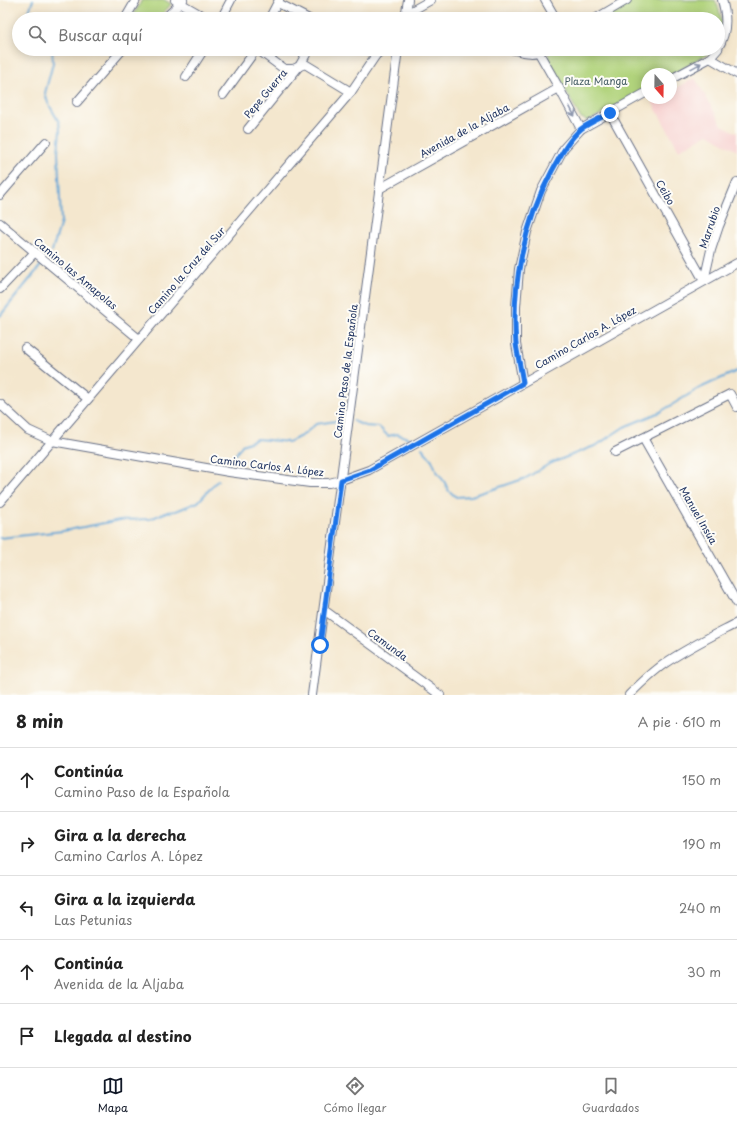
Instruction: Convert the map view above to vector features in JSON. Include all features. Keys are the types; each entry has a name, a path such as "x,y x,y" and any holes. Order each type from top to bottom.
{"street":[{"path":"129,12 136,0"},
{"path":"225,12 231,0"},
{"path":"406,12 408,0"},
{"path":"413,12 431,0"},
{"path":"545,0 552,12"},
{"path":"607,12 627,0"},
{"path":"722,0 725,12"},
{"path":"170,12 180,1 197,12"},
{"path":"273,12 279,1 297,12"},
{"path":"725,14 725,28"},
{"path":"77,102 117,56"},
{"path":"186,77 200,56"},
{"path":"224,95 251,56"},
{"path":"266,56 284,69 293,69 305,64 351,92"},
{"name":"Pepe Guerra","path":"248,128 300,65 305,56"},
{"name":"Camino la Cruz del Sur","path":"0,502 351,92 375,56"},
{"name":"Camino Paso de la Española","path":"312,695 397,56"},
{"path":"544,56 559,88 581,129"},
{"path":"677,76 710,58 737,74"},
{"name":"Avenida de la Aljaba","path":"379,189 559,88"},
{"path":"523,383 516,344 516,307 519,269 527,232 541,191 564,148 581,129 641,95"},
{"name":"Ceibo","path":"610,113 704,281"},
{"path":"0,195 46,142"},
{"name":"Marrubio","path":"704,281 711,250 737,182"},
{"name":"Camino las Amapolas","path":"0,223 139,339"},
{"path":"0,290 35,252"},
{"name":"Camino Carlos A. López","path":"0,404 28,430 52,441 229,472 310,483 329,483 370,470 737,263"},
{"path":"26,348 88,399"},
{"path":"615,452 730,394 737,407"},
{"name":"Manuel Insúa","path":"643,438 737,602"},
{"name":"Camunda","path":"324,610 440,695"},
{"path":"629,695 664,664 737,623"}],"shaded area":[{"path":"695,78 722,125 737,133 737,151 708,134 679,150 653,104 677,104 677,88"}],"green space":[{"path":"142,0 165,0 171,4 164,12 135,12"},
{"path":"633,0 715,0 719,12 613,12"},
{"name":"Plaza Manga","path":"548,56 704,56 677,72 677,68 641,68 641,92 590,120 587,121 580,117"}],"waterway":[{"path":"29,12 33,0"},
{"path":"52,56 53,63 45,93 48,103 59,122 60,130 58,153 61,222 52,251"},
{"path":"0,316 42,264"},
{"path":"422,448 432,460 448,490 456,497 471,496 526,478 549,464 597,445 624,427 660,412 698,389 737,371"},
{"path":"228,466 242,445 257,439 289,442 303,435 316,424 343,420"},
{"path":"353,421 365,426 379,427 388,436 397,434 411,439"},
{"path":"0,538 63,531 120,520 150,519 198,502 218,480"}],"route":[{"path":"320,645 341,480 370,470 523,383 516,344 516,307 519,269 527,232 541,191 564,148 581,129 610,113"}]}
